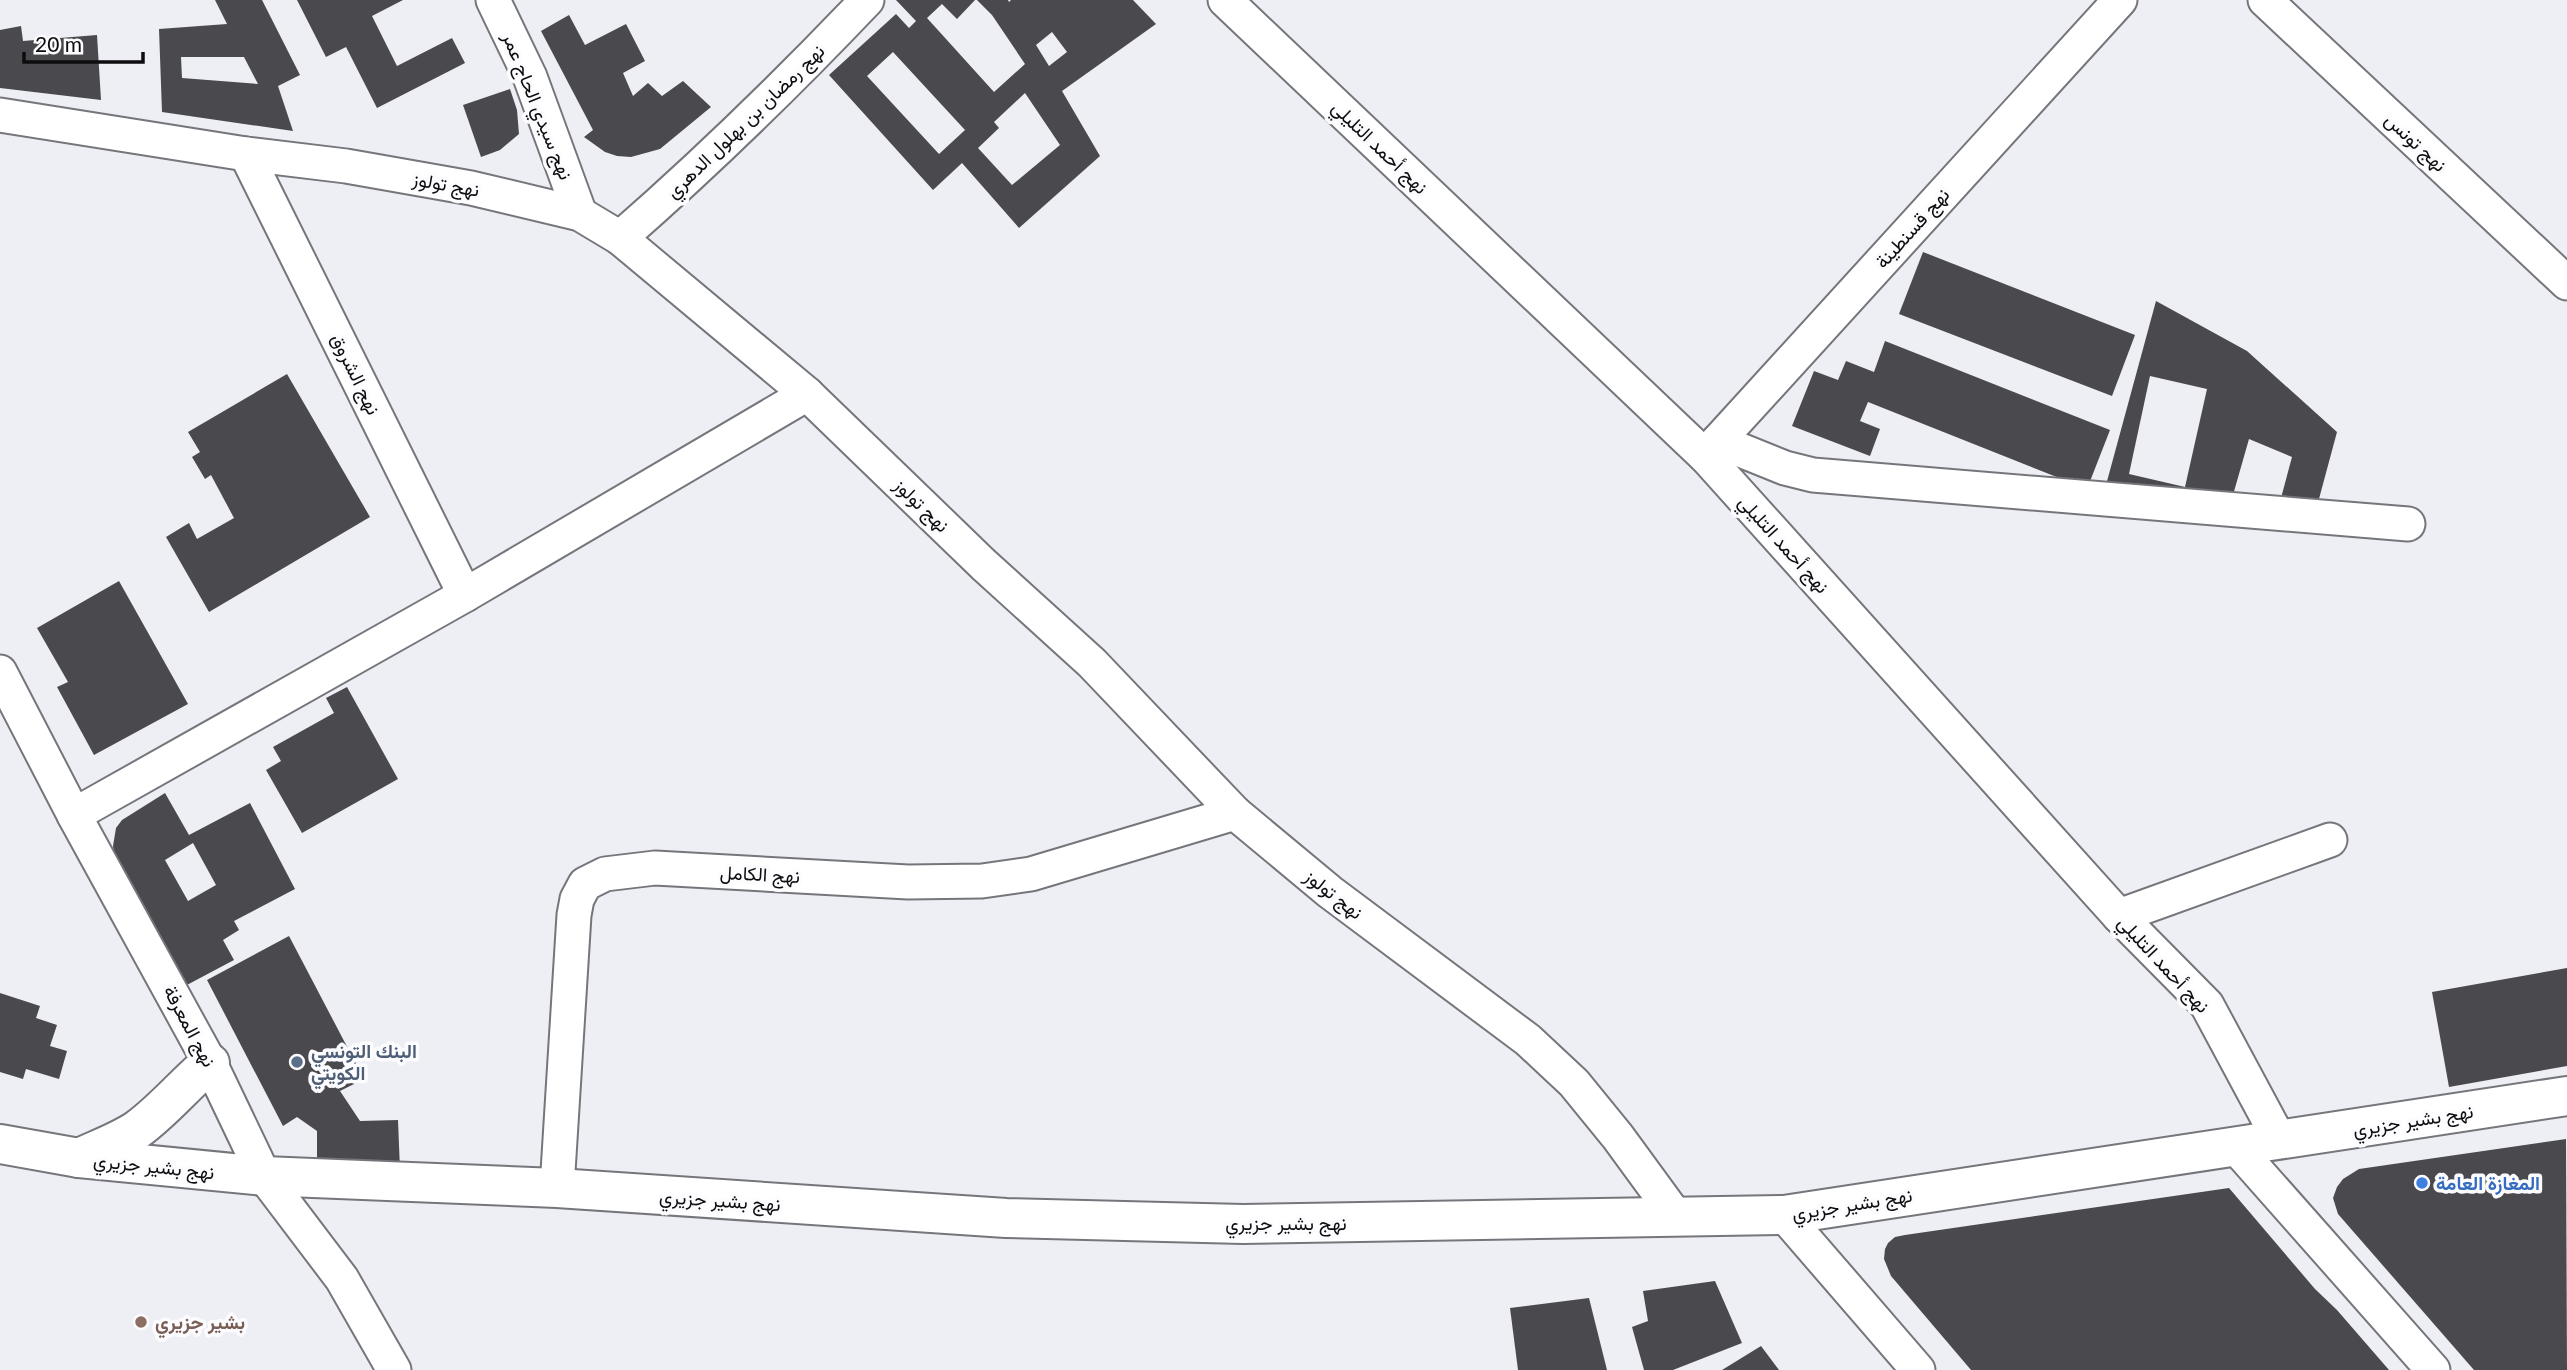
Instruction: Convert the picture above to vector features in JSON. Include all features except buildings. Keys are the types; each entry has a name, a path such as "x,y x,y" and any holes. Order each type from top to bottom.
{"street":[{"name":"نهج سيدي الحاج عمر","path":"493,0 530,77 580,214"},
{"name":"نهج رمضان بن بهلول الدهري","path":"620,238 698,171 800,71 867,0"},
{"name":"نهج أحمد التليلي","path":"1225,0 1712,449 2119,916 2207,1005 2280,1141"},
{"name":"نهج قسنطينة","path":"1712,449 2120,0"},
{"name":"نهج تونس","path":"2265,0 2567,283"},
{"name":"نهج تولوز","path":"0,115 246,154 346,166 471,188 580,214 620,238 807,394 984,565 1092,663 1235,813 1330,892 1528,1040 1574,1083 1618,1137 1675,1215"},
{"name":"نهج الشروق","path":"246,154 465,595"},
{"path":"74,815 465,595 807,394"},
{"path":"1712,449 1813,475 2408,524"},
{"name":"نهج المعرفة","path":"0,672 74,815 210,1063 264,1176 342,1279 394,1370"},
{"name":"نهج الكامل","path":"556,1188 574,915 582,890 593,879 605,874 655,868 908,883 982,881 1031,874 1235,813"},
{"path":"2119,916 2330,840"},
{"path":"79,1158 135,1132 160,1112 185,1084 210,1063"},
{"name":"نهج بشير جزيري","path":"0,1144 79,1158 264,1176 556,1188 1006,1218 1243,1224 1485,1222 1675,1215 1784,1215 2567,1096"},
{"path":"2234,1145 2433,1370"},
{"path":"1784,1215 1917,1370"}],"place":[{"name":"البنك التونسي الكويتي","path":"297,1062"},
{"name":"المغازة العامة","path":"2422,1183"},
{"name":"بشير جزيري","path":"141,1322"}]}
